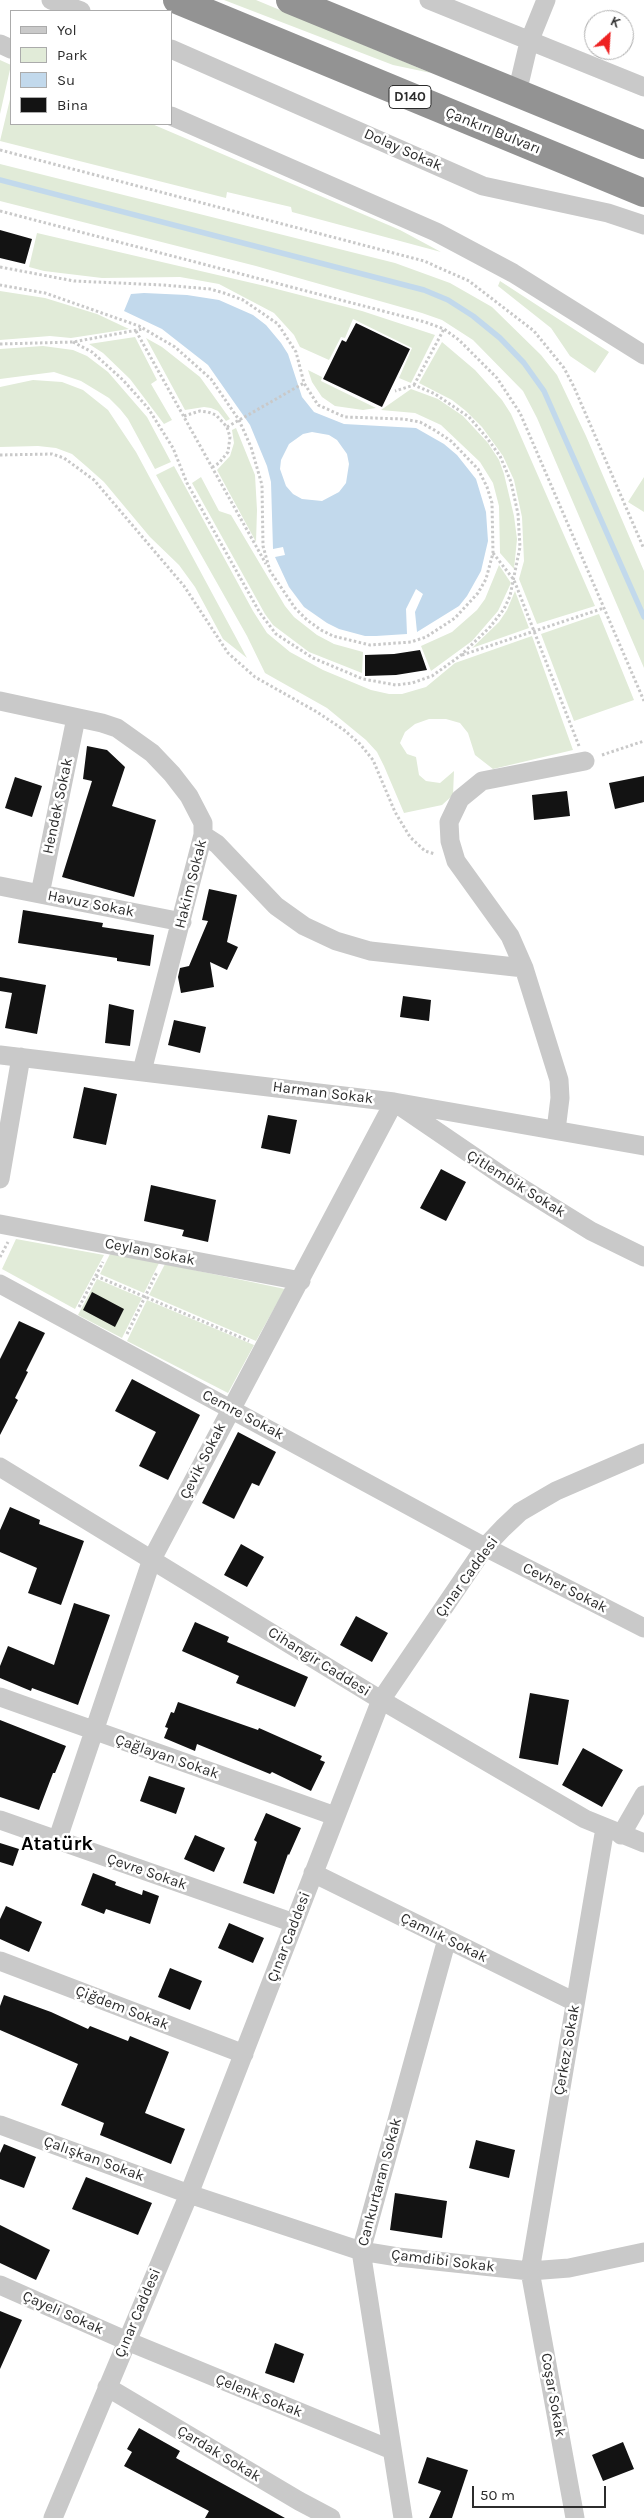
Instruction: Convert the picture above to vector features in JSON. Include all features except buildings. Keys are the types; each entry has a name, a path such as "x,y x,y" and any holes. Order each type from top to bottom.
{"highway":[{"name":"Çankırı Bulvarı","path":"177,0 644,193"},
{"path":"291,0 644,145"}],"street":[{"path":"51,0 78,10"},
{"path":"429,0 644,87"},
{"path":"517,93 529,42 546,0"},
{"name":"Dolay Sokak","path":"172,49 483,186 608,213 644,226"},
{"path":"172,116 436,232 513,273 644,355"},
{"name":"Hakim Sokak","path":"0,701 117,728 152,753 189,796 203,823 203,835 182,922 142,1071"},
{"name":"Hendek Sokak","path":"40,894 76,718"},
{"path":"556,1130 560,1098 559,1080 524,968 510,936 462,871 452,851 449,832 452,814 460,799 482,781 585,761"},
{"path":"203,835 217,844 276,906 304,926 336,941 370,951 524,968"},
{"name":"Havuz Sokak","path":"0,886 182,922"},
{"name":"Harman Sokak","path":"0,1055 394,1102 644,1146"},
{"path":"0,1179 21,1057"},
{"name":"Çitlembik Sokak","path":"394,1102 432,1130 591,1231 644,1257"},
{"name":"Çevik Sokak","path":"58,1841 152,1559 230,1408 301,1280 394,1102"},
{"name":"Ceylan Sokak","path":"0,1224 301,1280"},
{"name":"Cemre Sokak","path":"0,1284 485,1547"},
{"name":"Çınar Caddesi","path":"53,2518 189,2194 381,1700 485,1547 503,1528 534,1503 556,1491 644,1453"},
{"name":"Cihangir Caddesi","path":"0,1467 381,1700 585,1819 644,1843"},
{"name":"Cevher Sokak","path":"485,1547 644,1628"},
{"name":"Çağlayan Sokak","path":"0,1697 335,1816"},
{"path":"613,1832 644,1795"},
{"name":"Çevre Sokak","path":"0,1820 294,1923"},
{"name":"Çerkez Sokak","path":"530,2271 575,2002 613,1832"},
{"name":"Çamlık Sokak","path":"313,1873 575,2002"},
{"name":"Cankurtaran Sokak","path":"403,2518 361,2251 447,1939"},
{"name":"Çiğdem Sokak","path":"0,1961 244,2054"},
{"name":"Çalışkan Sokak","path":"0,2125 189,2194"},
{"name":"Çamdibi Sokak","path":"189,2194 361,2251 398,2257 530,2271 569,2268 644,2252"},
{"name":"Coşar Sokak","path":"530,2271 575,2518"},
{"name":"Çayeli Sokak","path":"0,2285 126,2341"},
{"name":"Çelenk Sokak","path":"126,2341 392,2450"},
{"name":"Çardak Sokak","path":"108,2387 277,2489 331,2518"}],"path":[{"path":"0,150 424,261 469,281 512,312 534,331 564,368 578,395 644,549"},
{"path":"0,211 372,308 444,329 480,358 497,378 516,406 644,701"},
{"path":"0,267 74,282 164,285 210,289 243,300 278,324 296,352 304,383 318,405 327,411 345,417 420,422 451,441 478,470 487,487 492,503 493,553 482,586 468,606 455,618 426,637 391,644 354,642 321,630 307,620 295,608 270,571 211,468 136,330"},
{"path":"0,285 45,293 145,329 175,347 211,379 239,420 251,447 262,485 263,546 270,571"},
{"path":"0,344 73,342 145,329"},
{"path":"414,385 444,329"},
{"path":"73,342 98,357 123,380 148,408 173,448 188,483 260,613 276,634 286,642 322,662 363,679 396,685 425,680 460,656 498,617 510,596 519,560 520,533 511,482 500,456 487,438 469,418 445,399 414,385 395,391"},
{"path":"227,427 304,383"},
{"path":"184,416 200,411 208,412 216,415 227,427 230,437 228,452 219,463 211,468"},
{"path":"0,455 52,454 64,458 94,480 184,586 228,653 255,678 344,730 373,760 395,812 410,837 425,851 437,854 452,851"},
{"path":"493,553 514,580 585,761 644,741"},
{"path":"460,656 604,608"},
{"path":"74,1316 105,1259"},
{"path":"124,1341 158,1270"},
{"path":"96,1276 257,1345"}],"green space":[{"path":"224,0 256,0 431,73 393,65"},
{"path":"0,60 10,65 10,69 0,114"},
{"path":"10,99 10,125 154,125 400,230 441,252 292,212 291,207 227,192 226,198 0,141"},
{"path":"0,164 395,263 450,283 492,307 541,355 557,375 586,436 644,571 644,668 537,418 523,391 473,340 442,320 422,313 256,266 0,201"},
{"path":"37,233 265,286 362,311 435,335 411,383 399,378 412,348 353,319 345,338 341,337 329,360 300,347 294,335 274,313 219,284 180,277 102,278 44,271 29,267"},
{"path":"500,281 609,352 595,373 570,356 551,328 498,286"},
{"path":"0,291 45,298 97,314 129,329 71,338 50,336 0,340"},
{"path":"135,337 157,380 151,384 172,420 164,424 130,379 103,353 89,344"},
{"path":"146,338 162,347 200,377 230,419 226,421 218,411 211,408 204,407 185,410"},
{"path":"442,342 475,370 502,400 511,414 595,606 537,624 519,579 524,561 522,517 514,480 503,456 482,427 466,411 452,400 419,383"},
{"path":"43,346 73,350 87,356 108,372 147,417 171,462 155,469 128,419 120,409 109,398 81,381 54,372 0,379 0,349"},
{"path":"308,370 322,377 321,381 376,408 363,410 335,406 322,397 312,382"},
{"path":"33,380 62,382 83,390 108,410 136,452 247,658 223,639 195,587 179,565 150,537 104,482 72,454 56,448 38,446 0,447 0,387"},
{"path":"411,389 438,399 463,416 488,443 499,460 514,516 517,539 514,569 500,553 499,506 493,483 480,462 441,425 415,413 381,410"},
{"path":"236,428 255,475 256,542 217,470 230,456 234,443 232,430"},
{"path":"174,466 253,611 267,633 290,652 323,670 371,690 389,694 402,694 426,687 455,663 532,636 573,750 493,769 475,755 468,733 460,723 446,719 429,719 415,724 405,732 400,743 407,754 416,757 419,775 426,781 440,783 454,771 453,795 442,805 404,813 377,752 366,740 327,708 265,673 247,636 156,475"},
{"path":"201,477 219,511 231,515 285,606 294,617 317,635 334,644 363,652 362,673 309,652 273,625 192,483"},
{"path":"644,477 644,512 628,502"},
{"path":"499,565 511,583 498,611 472,641 431,671 421,646 452,632 477,610 485,599"},
{"path":"515,591 529,628 472,648 499,622 507,610"},
{"path":"599,614 634,700 574,721 541,634"},
{"path":"16,1239 104,1255 75,1309 2,1269"},
{"path":"111,1252 159,1263 144,1293 100,1274"},
{"path":"165,1264 285,1289 256,1341 149,1295"},
{"path":"97,1279 142,1298 122,1338 78,1315"},
{"path":"147,1300 254,1345 228,1393 127,1341"}],"water":[{"path":"131,294 187,295 219,300 253,315 266,325 288,354 302,397 314,412 344,424 416,428 444,444 457,455 476,479 486,512 488,541 481,571 459,606 417,632 415,612 423,594 416,589 406,609 407,634 376,636 365,636 339,629 304,607 289,587 275,557 285,555 283,547 273,549 271,482 267,466 250,425 208,365 162,329 124,311","holes":["312,432 329,435 337,440 347,454 349,464 346,483 339,492 322,501 302,499 293,494 286,486 280,469 281,460 289,444 303,434"]}],"waterway":[{"path":"0,180 424,290 448,300 473,316 500,338 524,363 544,391 644,617"}],"district":[{"name":"Atatürk","path":"57,1844"}]}
